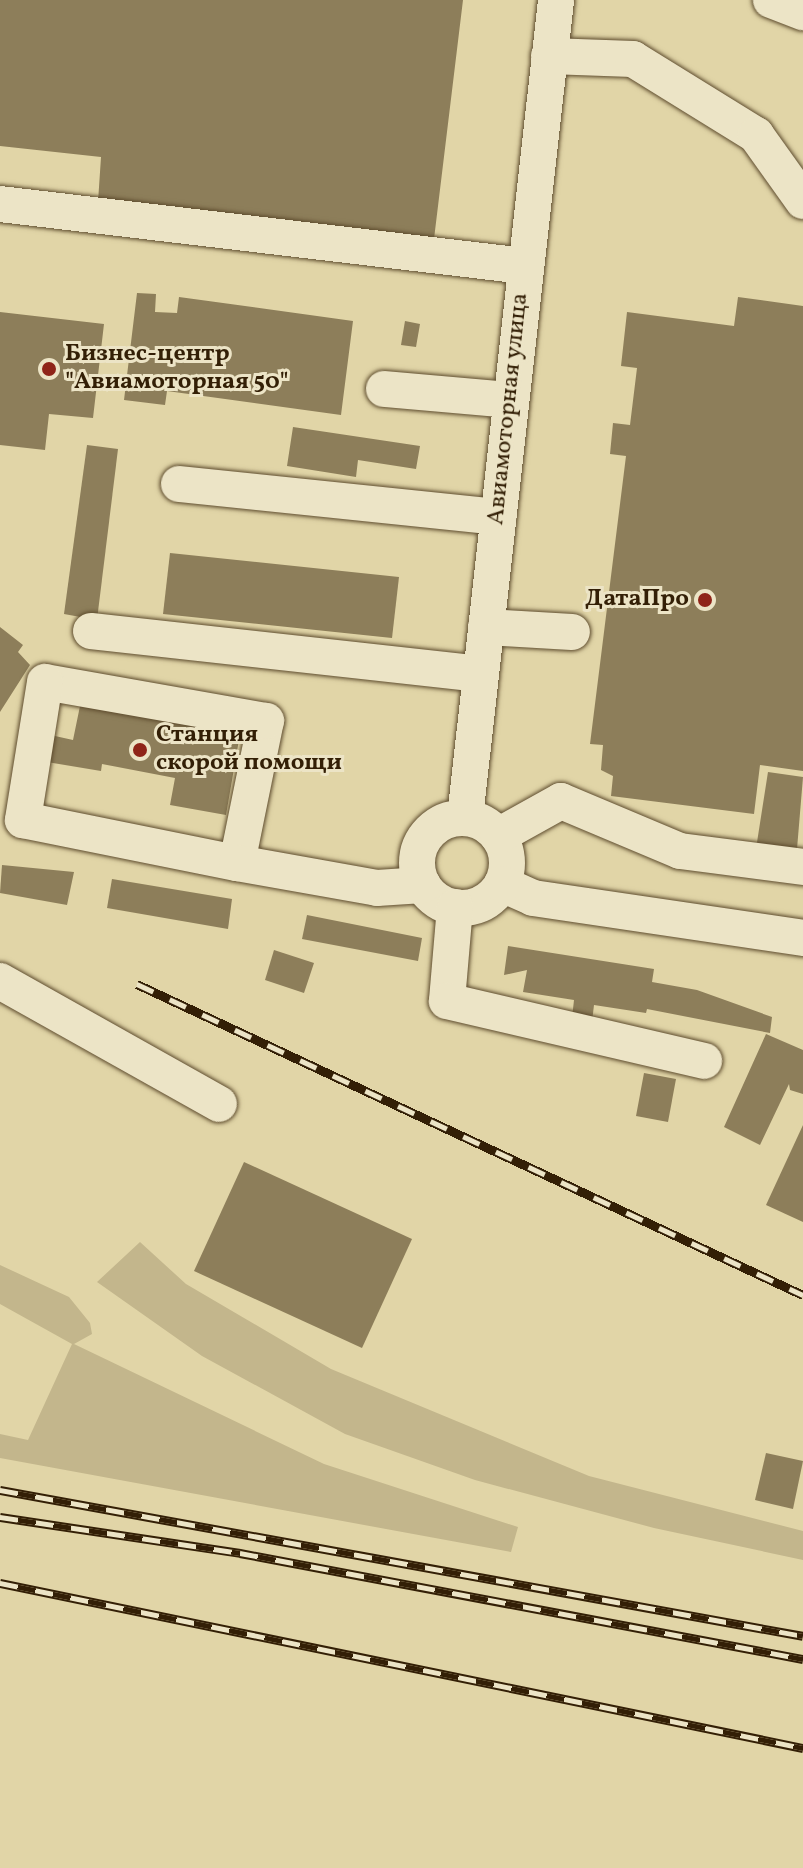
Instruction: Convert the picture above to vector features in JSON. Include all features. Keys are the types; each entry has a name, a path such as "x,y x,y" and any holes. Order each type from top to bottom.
{"street":[{"name":"Авиамоторная улица","path":"465,818 556,0"},
{"path":"771,0 803,12"},
{"path":"549,56 633,59 756,135 803,201"},
{"path":"0,204 525,266"},
{"path":"384,389 511,400"},
{"path":"179,484 498,517"},
{"path":"486,627 572,632"},
{"path":"91,631 481,674"},
{"path":"237,863 266,721 45,682 23,820 237,863 377,888 423,885"},
{"path":"498,836 561,801 680,851 803,867"},
{"path":"465,818 498,836 507,860 502,884 487,901 455,907 436,900 423,885 417,859 428,833 451,819 465,818"},
{"path":"502,884 533,898 803,938"},
{"path":"455,907 447,1001 704,1061"},
{"path":"0,981 219,1104"}],"shaded area":[{"path":"140,1242 186,1284 331,1369 589,1476 803,1531 803,1560 654,1528 475,1480 345,1434 202,1356 97,1282"},
{"path":"0,1265 69,1297 90,1323 92,1334 74,1344 324,1464 518,1527 511,1552 0,1458 0,1434 28,1440 72,1344 0,1304"}],"building":[{"path":"0,0 463,0 434,239 98,202 101,157 0,146"},
{"path":"137,293 156,294 155,312 177,313 179,297 353,321 341,415 167,391 165,405 124,400"},
{"name":"ДатаПро","path":"738,297 803,306 803,771 760,765 754,814 611,796 613,776 601,770 603,745 590,744 626,456 610,454 613,423 630,425 637,368 621,366 627,312 734,326"},
{"name":"Бизнес-центр \"Авиамоторная 50\"","path":"0,312 104,324 93,418 49,414 45,450 0,445"},
{"path":"405,321 420,324 416,347 401,345"},
{"path":"293,427 420,446 416,469 358,460 356,477 287,466"},
{"path":"87,445 118,449 97,620 64,614"},
{"path":"170,553 399,577 392,638 163,614"},
{"path":"0,627 23,645 18,652 30,665 0,712"},
{"name":"Станция скорой помощи","path":"80,706 240,734 226,815 170,805 175,778 102,764 101,771 41,761 46,734 73,740"},
{"path":"768,772 803,777 796,861 755,855"},
{"path":"2,865 74,872 67,905 0,893"},
{"path":"112,879 232,899 228,929 107,908"},
{"path":"307,915 422,938 418,961 302,939"},
{"path":"508,946 654,969 652,982 697,990 772,1017 770,1033 647,1009 646,1013 594,1005 591,1030 571,1027 574,1000 523,992 527,970 504,975"},
{"path":"274,950 314,963 304,993 265,980"},
{"path":"766,1034 803,1050 803,1094 790,1090 789,1084 760,1145 724,1127"},
{"path":"644,1073 676,1079 668,1122 636,1116"},
{"path":"803,1125 803,1222 766,1205"},
{"path":"244,1162 412,1239 362,1348 194,1271"},
{"path":"766,1453 803,1461 793,1509 755,1500"}],"railway":[{"path":"137,984 803,1295"},
{"path":"0,1490 803,1636"},
{"path":"0,1517 240,1553 803,1659"},
{"path":"0,1583 803,1748"}],"place":[{"name":"Бизнес-центр \"Авиамоторная 50\"","path":"49,369"},
{"name":"ДатаПро","path":"705,600"},
{"name":"Станция скорой помощи","path":"140,750"}]}
